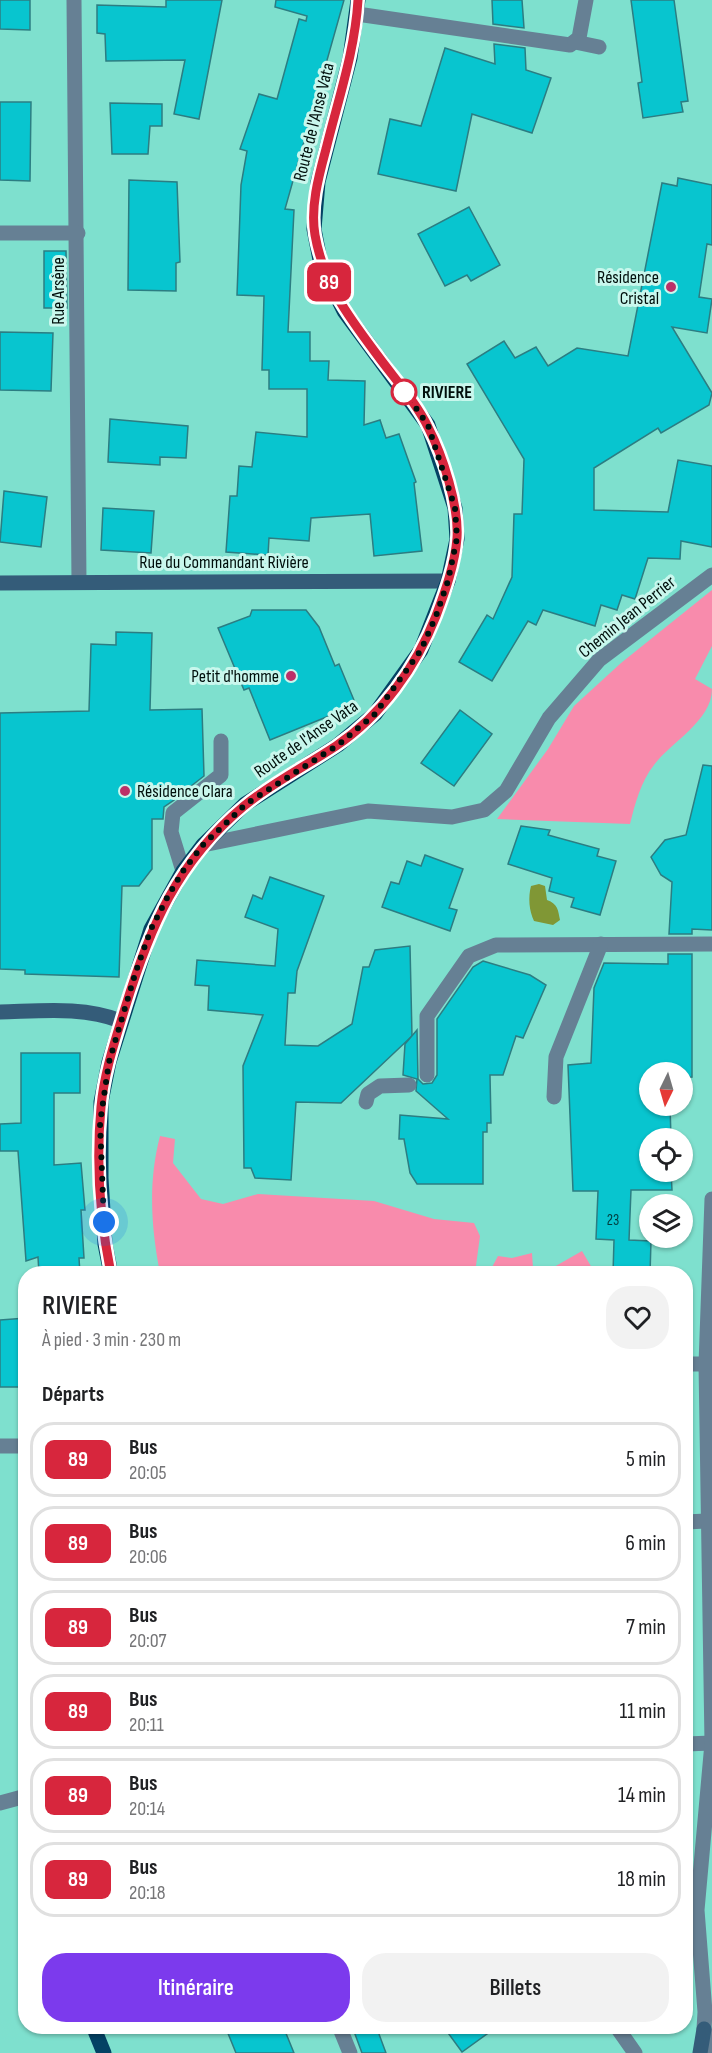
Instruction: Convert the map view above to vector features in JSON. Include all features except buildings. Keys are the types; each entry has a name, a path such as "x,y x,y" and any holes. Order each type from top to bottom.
{"main road":[{"name":"Route de l'Anse Vata","path":"109,1266 105,1244 100,1123 109,1062 151,929 183,871 203,845 246,804 338,745 375,714 421,650 448,581 457,538 455,508 428,425 344,311 321,265 314,229 318,182 350,58 358,7"},
{"path":"96,2034 104,2053"}],"street":[{"name":"Rue Arsène","path":"74,0 78,233 79,582"},
{"path":"358,7 570,45 579,38 586,0"},
{"path":"575,42 599,48"},
{"path":"0,233 78,233"},
{"name":"Chemin Jean Perrier","path":"203,845 368,811 452,817 484,810 506,790 549,718 599,660 712,575"},
{"name":"Rue du Commandant Rivière","path":"0,583 448,581"},
{"path":"183,871 171,832 173,813 221,775 221,741"},
{"path":"554,1097 556,1057 601,944"},
{"path":"427,1075 427,1016 469,956 496,945 712,944"},
{"path":"0,1012 79,1010 101,1013 121,1021"},
{"path":"366,1102 368,1094 380,1086 409,1085"},
{"path":"712,1199 706,1364 706,1521 712,1743 698,1910 707,2021 712,2052"},
{"path":"693,1364 706,1364"},
{"path":"0,1446 18,1446"},
{"path":"693,1522 706,1521"},
{"path":"693,1744 712,1743"},
{"path":"0,1803 18,1798"},
{"path":"700,2053 707,2021"},
{"path":"342,2034 350,2053"},
{"path":"622,2034 635,2053"}],"shaded area":[{"path":"712,590 712,646 695,679 712,689 710,701 698,721 649,771 639,793 630,824 497,819 548,749 574,706 621,663"},
{"path":"539,884 545,886 547,900 553,903 558,910 560,920 553,925 534,921 532,917 530,890 531,886"},
{"path":"160,1136 175,1139 173,1163 201,1199 223,1204 258,1194 374,1201 434,1219 474,1223 480,1236 476,1266 159,1266 152,1204 156,1153"},
{"path":"582,1251 591,1266 556,1266"},
{"path":"532,1253 533,1266 493,1266 498,1256 512,1258"}],"bus line":[{"name":"89","path":"109,1266 105,1244 101,1178 101,1102 109,1062 151,929 183,871 203,845 246,804 338,745 375,714 404,677 421,650 436,616 448,581 457,538 455,508 428,425 344,311 321,265 314,229 318,182 350,58 358,0"}],"place":[{"name":"Résidence Cristal","path":"671,287"},
{"name":"RIVIERE","path":"404,392"},
{"name":"Petit d'homme","path":"291,676"},
{"name":"Résidence Clara","path":"125,791"}],"route":[{"path":"104,1222 100,1144 101,1102 109,1062 136,971 151,929 168,896 203,845 246,804 338,745 375,714 404,677 421,650 436,616 448,581 457,538 455,508 428,425 403,390 404,392"}]}
